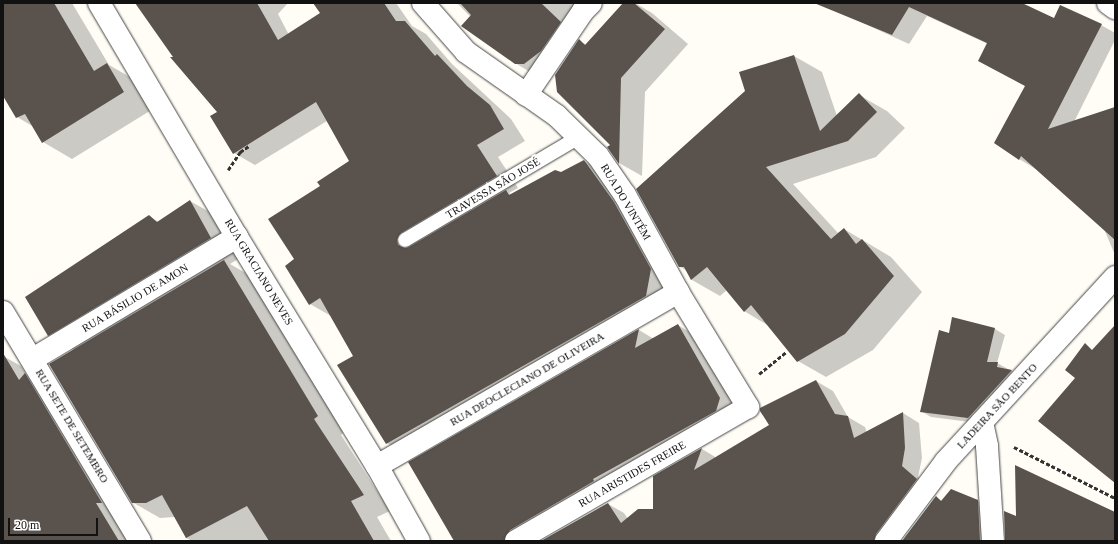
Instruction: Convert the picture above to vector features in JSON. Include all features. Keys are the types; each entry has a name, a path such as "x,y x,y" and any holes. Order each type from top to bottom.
{"street":[{"name":"RUA GRACIANO NEVES","path":"98,3 237,237 377,466 419,541"},
{"name":"RUA DO VINTÉM","path":"423,3 466,52 557,116 581,136 598,156 625,196 678,292 743,399"},
{"path":"526,95 583,11 591,3"},
{"path":"1108,3 1115,8"},
{"name":"RUA BÁSILIO DE AMON","path":"33,359 237,237"},
{"name":"LADEIRA SÃO BENTO","path":"886,541 946,461 1115,277"},
{"name":"RUA DEOCLECIANO DE OLIVEIRA","path":"377,466 678,292"},
{"name":"RUA SETE DE SETEMBRO","path":"3,312 33,359 140,541"},
{"name":"RUA ARISTIDES FREIRE","path":"516,541 743,399"},
{"path":"982,422 986,446 993,541"}],"lane":[{"name":"TRAVESSA SÃO JOSÉ","path":"405,240 581,136"}],"path":[{"path":"743,399 786,352"},
{"path":"986,446 1017,448 1115,498"}],"building":[{"path":"3,3 54,3 94,71 107,63 124,92 42,143 25,114 16,118 3,96"},
{"path":"135,3 257,3 278,40 320,13 313,3 384,3 396,21 405,21 435,56 437,54 467,86 490,105 504,129 477,145 497,176 401,233 397,240 398,245 405,248 409,247 506,190 509,195 555,170 561,172 584,160 614,202 651,269 646,296 386,444 337,365 353,356 320,298 309,305 285,266 294,259 268,219 320,186 317,182 349,161 316,102 233,154 210,116 217,112 170,57 173,57"},
{"path":"460,3 541,3 561,22 541,51 524,64 515,64 461,26 471,15"},
{"path":"623,3 634,3 665,29 621,78 619,164 607,147 610,145 557,92 555,75 579,39 585,45"},
{"path":"814,3 1022,3 1054,18 1060,5 1102,24 1048,129 1115,107 1115,240 1021,156 1019,160 994,143 1025,86 978,61 987,43 909,7 892,35"},
{"path":"794,55 820,131 859,93 877,112 848,141 766,167 831,239 844,228 856,244 862,239 894,276 845,334 797,362 751,305 744,312 707,267 691,280 684,267 679,267 636,189 745,91 739,72"},
{"path":"190,200 211,238 48,336 25,297 149,215 157,222"},
{"path":"224,260 318,416 314,419 364,495 351,501 374,541 269,541 247,506 186,538 162,495 146,503 132,503 49,364"},
{"path":"952,317 995,328 987,362 998,362 997,367 1012,370 968,418 920,412 939,330 949,333"},
{"path":"678,324 720,398 716,411 593,479 594,481 510,530 504,541 454,541 408,462 639,329 635,348"},
{"path":"1115,325 1115,483 1038,421 1075,378 1065,370 1085,343 1092,350"},
{"path":"3,353 19,380 25,373 102,503 96,503 119,541 3,541"},
{"path":"816,380 835,414 848,416 854,438 903,412 905,448 902,466 917,479 876,534 874,541 541,541 608,503 621,523 638,509 653,509 653,476 702,448 694,470 769,425 760,411 760,408"},
{"path":"1015,465 1115,512 1114,541 1005,541 1004,511 1016,516"},
{"path":"951,489 978,500 980,541 902,541 936,496 941,501"}]}
